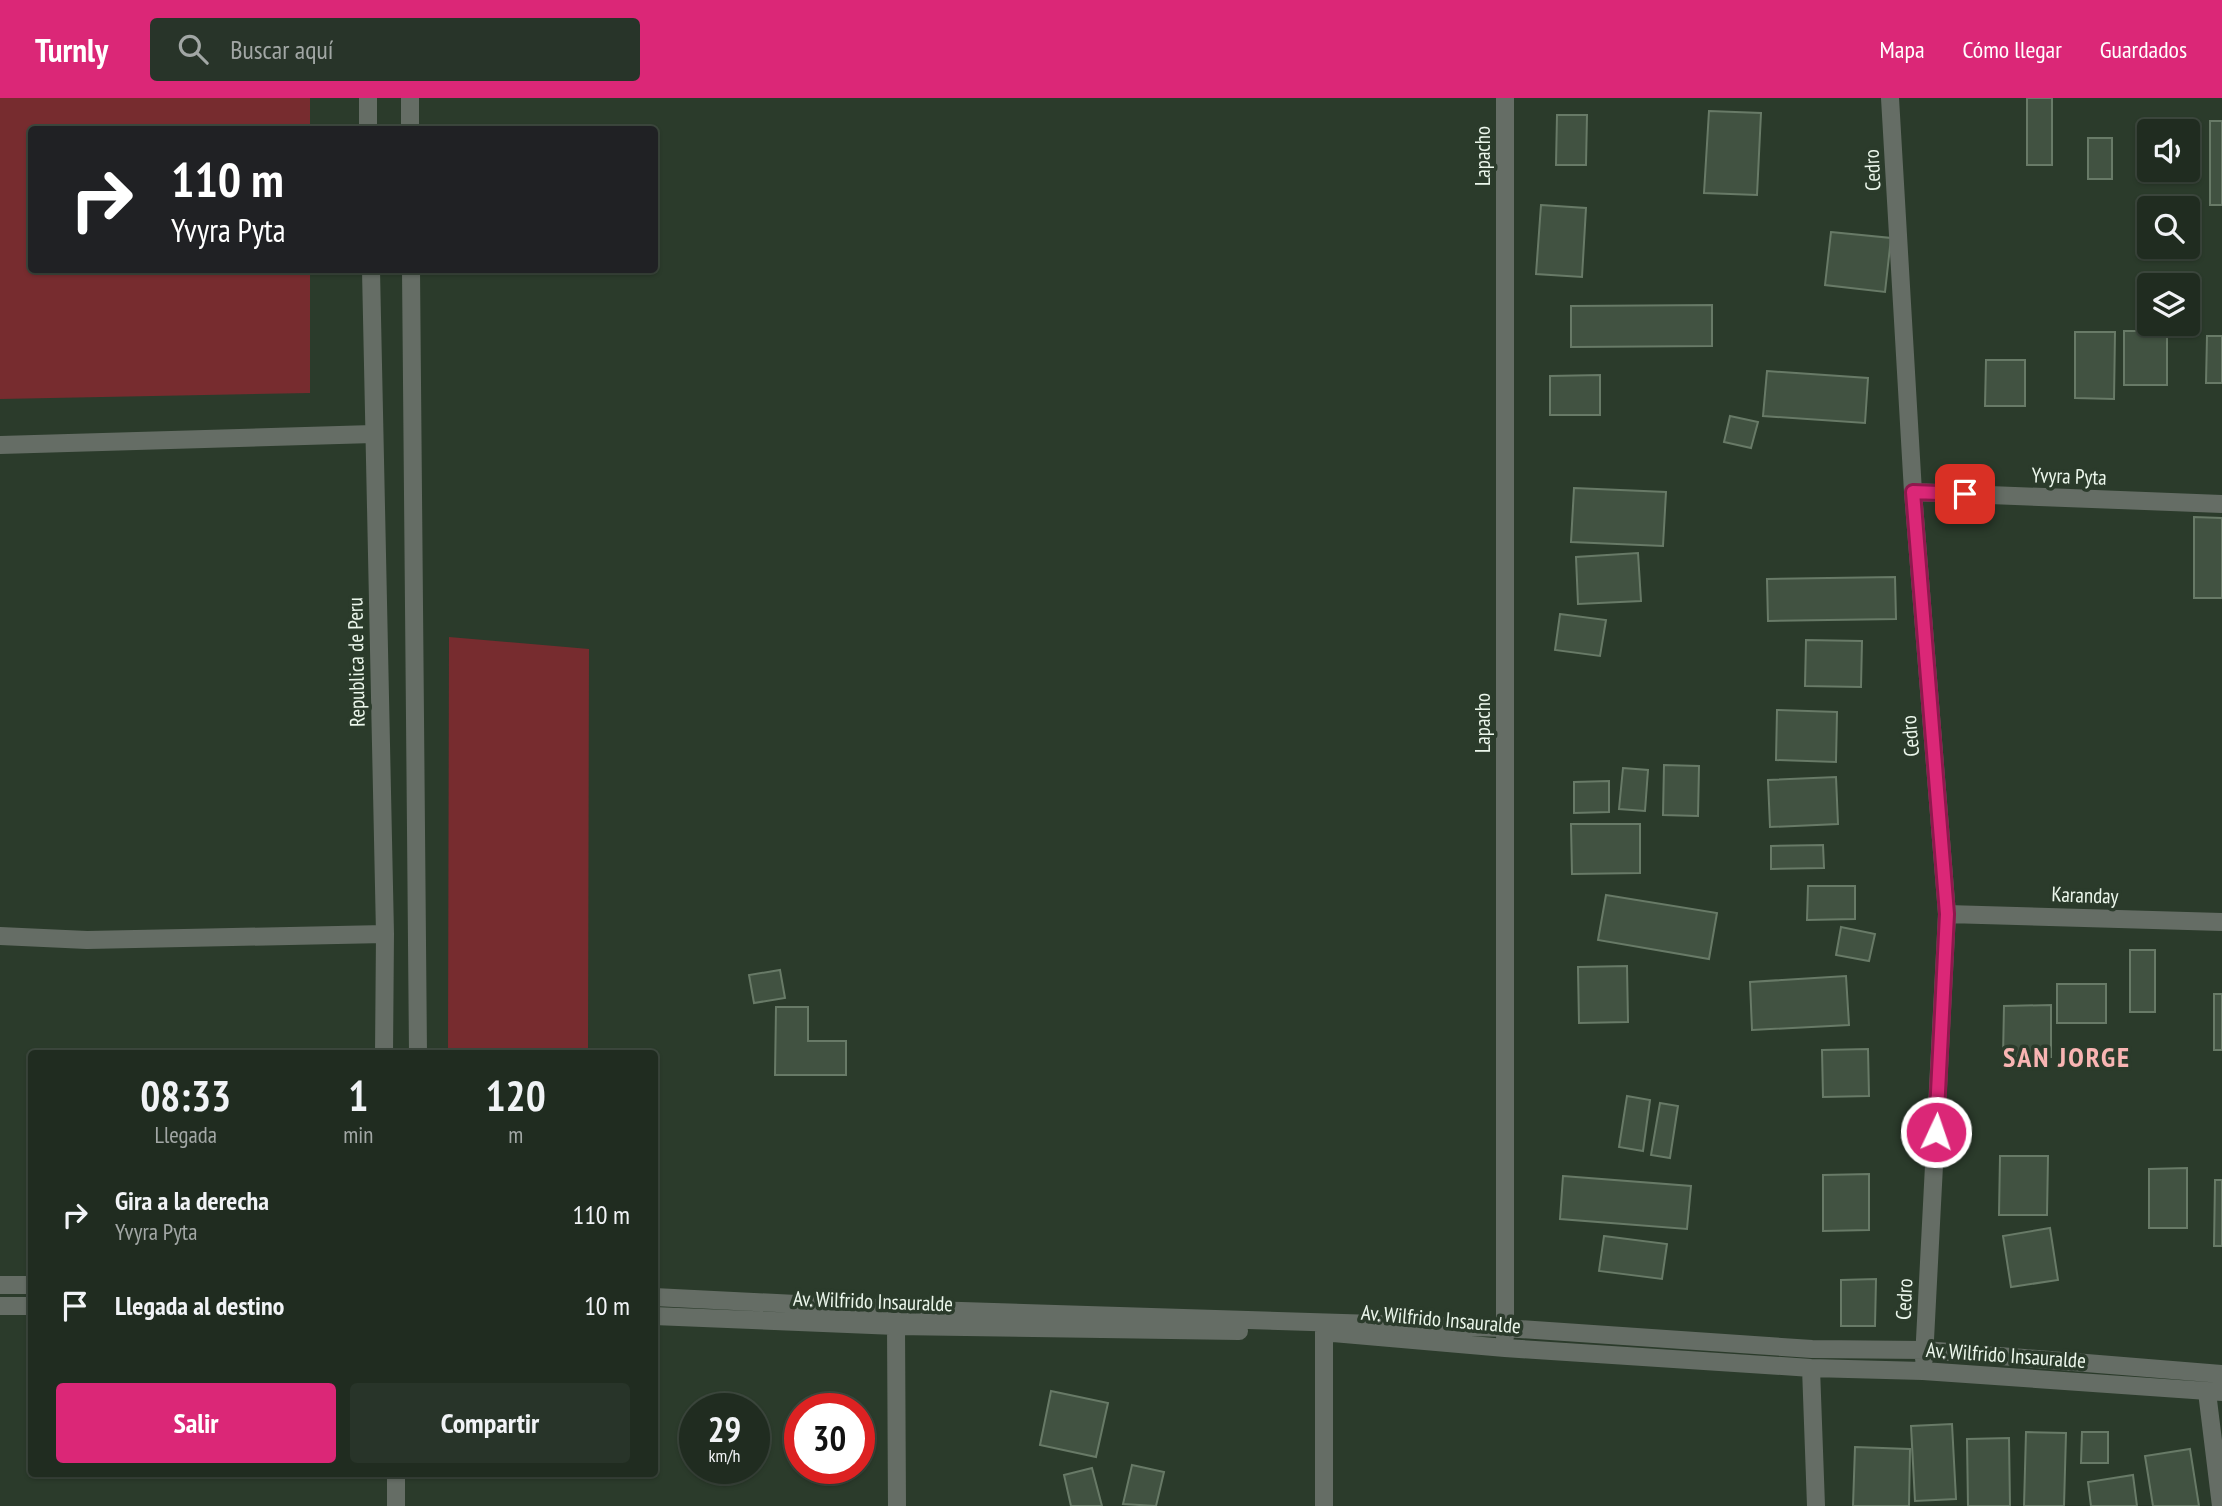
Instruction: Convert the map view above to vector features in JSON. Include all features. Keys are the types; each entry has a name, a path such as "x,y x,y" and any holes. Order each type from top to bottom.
{"street":[{"path":"368,98 368,126"},
{"path":"410,98 410,126"},
{"name":"Lapacho","path":"1505,98 1505,1348"},
{"name":"Cedro","path":"1890,98 1913,492 1947,914 1923,1371"},
{"name":"Republica de Peru","path":"371,273 385,934 384,1050"},
{"path":"411,273 418,1050"},
{"path":"0,445 373,434"},
{"name":"Yvyra Pyta","path":"1913,492 2222,504"},
{"name":"Karanday","path":"1947,914 2222,922"},
{"path":"0,936 87,940 385,934"},
{"path":"0,1285 28,1285"},
{"path":"658,1297 897,1309 1505,1328 1812,1349 1925,1350 2222,1374"},
{"path":"0,1306 28,1306"},
{"name":"Av. Wilfrido Insauralde","path":"658,1316 896,1326 1324,1332 1505,1348 1811,1368 1923,1371 2215,1392"},
{"path":"896,1326 897,1506"},
{"path":"1324,1332 1324,1506"},
{"path":"1811,1368 1816,1506"},
{"path":"2215,1392 2221,1506"},
{"path":"396,1477 396,1506"}],"shaded area":[{"path":"0,98 310,98 310,126 28,126 28,273 310,273 310,393 0,399"},
{"path":"449,637 589,649 588,1050 448,1050"}],"building":[{"path":"2027,98 2052,98 2052,165 2027,165"},
{"path":"1709,111 1761,113 1757,195 1704,193"},
{"path":"1557,115 1587,115 1586,165 1556,165"},
{"path":"2145,118 2188,118 2188,119"},
{"path":"2210,121 2222,121 2222,205 2210,205"},
{"path":"2088,138 2112,138 2112,179 2088,179"},
{"path":"1541,205 1586,208 1582,277 1536,274"},
{"path":"1831,232 1891,238 1885,292 1825,285"},
{"path":"1712,305 1712,346 1571,347 1571,306"},
{"path":"2124,331 2137,331 2137,336 2167,336 2167,385 2124,385"},
{"path":"2075,332 2115,332 2114,399 2075,398"},
{"path":"2207,336 2222,336 2222,383 2206,383"},
{"path":"1986,360 2025,360 2025,406 1985,406"},
{"path":"1767,371 1868,378 1865,423 1763,416"},
{"path":"1600,375 1600,415 1550,415 1550,376"},
{"path":"1730,416 1758,422 1751,448 1724,442"},
{"path":"1574,488 1666,492 1663,546 1571,542"},
{"path":"2194,517 2222,518 2222,598 2194,598"},
{"path":"1638,553 1641,601 1578,604 1576,557"},
{"path":"1895,577 1896,619 1768,621 1767,579"},
{"path":"1560,614 1606,620 1600,656 1555,650"},
{"path":"1806,640 1862,641 1861,687 1805,686"},
{"path":"1777,710 1837,712 1836,762 1776,760"},
{"path":"1664,765 1699,766 1698,816 1663,815"},
{"path":"1623,768 1648,770 1645,811 1619,809"},
{"path":"1836,777 1838,824 1770,827 1768,780"},
{"path":"1609,781 1609,812 1574,813 1574,782"},
{"path":"1571,824 1640,824 1640,873 1572,874"},
{"path":"1823,845 1824,868 1771,869 1771,846"},
{"path":"1808,886 1855,886 1855,919 1807,920"},
{"path":"1606,895 1717,913 1709,959 1598,940"},
{"path":"1841,927 1875,934 1869,961 1836,955"},
{"path":"2130,950 2155,950 2155,1012 2130,1012"},
{"path":"1627,966 1628,1022 1579,1023 1578,967"},
{"path":"780,970 785,998 754,1003 749,975"},
{"path":"1846,976 1849,1025 1752,1030 1750,982"},
{"path":"2057,984 2106,984 2106,1023 2057,1023"},
{"path":"2214,994 2222,994 2222,1050 2214,1050"},
{"path":"2051,1005 2051,1057 2003,1057 2004,1006"},
{"path":"776,1007 808,1007 808,1041 846,1041 846,1075 775,1075"},
{"path":"1868,1049 1869,1096 1823,1097 1822,1050"},
{"path":"1627,1096 1650,1100 1643,1151 1619,1147"},
{"path":"1660,1103 1678,1106 1670,1158 1651,1155"},
{"path":"2000,1156 2048,1156 2047,1215 1999,1215"},
{"path":"2187,1168 2187,1228 2149,1228 2149,1169"},
{"path":"1869,1174 1869,1230 1823,1231 1823,1175"},
{"path":"1563,1176 1691,1186 1687,1229 1560,1219"},
{"path":"2215,1180 2222,1180 2222,1246 2214,1246"},
{"path":"2050,1228 2058,1280 2011,1287 2003,1236"},
{"path":"1604,1236 1667,1244 1662,1279 1599,1271"},
{"path":"1876,1279 1875,1326 1841,1326 1841,1280"},
{"path":"1051,1391 1108,1403 1096,1457 1040,1445"},
{"path":"1952,1424 1956,1499 1915,1501 1911,1426"},
{"path":"2026,1432 2066,1433 2064,1506 2024,1506"},
{"path":"2082,1432 2108,1432 2108,1463 2081,1463"},
{"path":"2009,1438 2010,1506 1968,1506 1967,1439"},
{"path":"1855,1447 1910,1449 1909,1506 1853,1506"},
{"path":"2190,1449 2199,1506 2153,1506 2145,1456"},
{"path":"1132,1465 1164,1472 1156,1506 1123,1504"},
{"path":"1092,1468 1102,1506 1071,1506 1064,1475"},
{"path":"2133,1475 2137,1506 2091,1506 2088,1482"}],"district":[{"name":"SAN JORGE","path":"2067,1056"}],"route":[{"path":"1936,1132 1947,914 1913,492 1965,494"}]}
